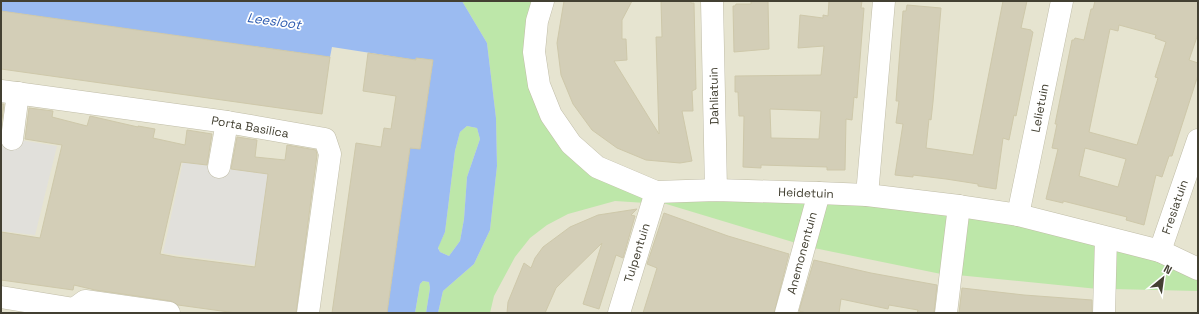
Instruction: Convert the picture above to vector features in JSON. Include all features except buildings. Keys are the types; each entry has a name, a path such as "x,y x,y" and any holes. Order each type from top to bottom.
{"street":[{"name":"Heidetuin","path":"543,1 537,21 534,52 539,84 551,115 571,144 598,167 656,192 716,190 867,195 959,206 1018,215 1160,251 1198,269"},
{"name":"Dahliatuin","path":"712,1 716,190"},
{"path":"867,195 884,1"},
{"name":"Lelietuin","path":"1018,215 1062,1"},
{"path":"9,92 12,139"},
{"name":"Porta Basilica","path":"9,92 227,122 325,139 330,154 308,313"},
{"path":"219,166 227,122"},
{"name":"Fresiatuin","path":"1160,251 1198,140"},
{"name":"Tulpentuin","path":"619,313 656,192"},
{"name":"Anemonentuin","path":"786,313 819,193"},
{"path":"946,313 959,206"},
{"path":"1104,313 1106,238"},
{"path":"1,297 77,307 169,313"},
{"path":"1,307 30,312"}],"shaded area":[{"path":"1,1 1198,1 1198,313 1,313"},
{"path":"1,137 57,146 35,235 1,231"},
{"path":"183,162 269,174 255,265 163,253"}],"green space":[{"path":"462,1 536,1 544,116 649,192 646,203 615,201 568,214 547,225 530,238 515,257 494,296 490,313 438,313 443,291 474,264 490,230 497,166 496,118 487,43"},
{"path":"467,126 477,128 480,139 467,177 464,219 460,241 449,256 440,252 438,247 445,232 455,151 460,132"},
{"path":"666,196 806,196 796,243 663,203"},
{"path":"826,197 949,210 946,275 809,247"},
{"path":"975,212 1100,246 1098,289 957,275 963,226"},
{"path":"1115,245 1198,278 1198,291 1112,289"},
{"path":"423,281 429,282 430,288 426,313 415,313 420,284"}],"water":[{"name":"Leesloot","path":"1,1 462,1 487,43 496,118 497,166 490,230 474,264 443,291 438,313 426,313 430,288 429,282 423,281 420,284 415,313 387,313 410,148 420,149 433,60 417,58 416,60 332,47 330,57 1,11","holes":["467,126 477,128 480,139 467,177 464,219 460,241 449,256 440,252 438,248 445,232 455,151 460,132"]}]}
